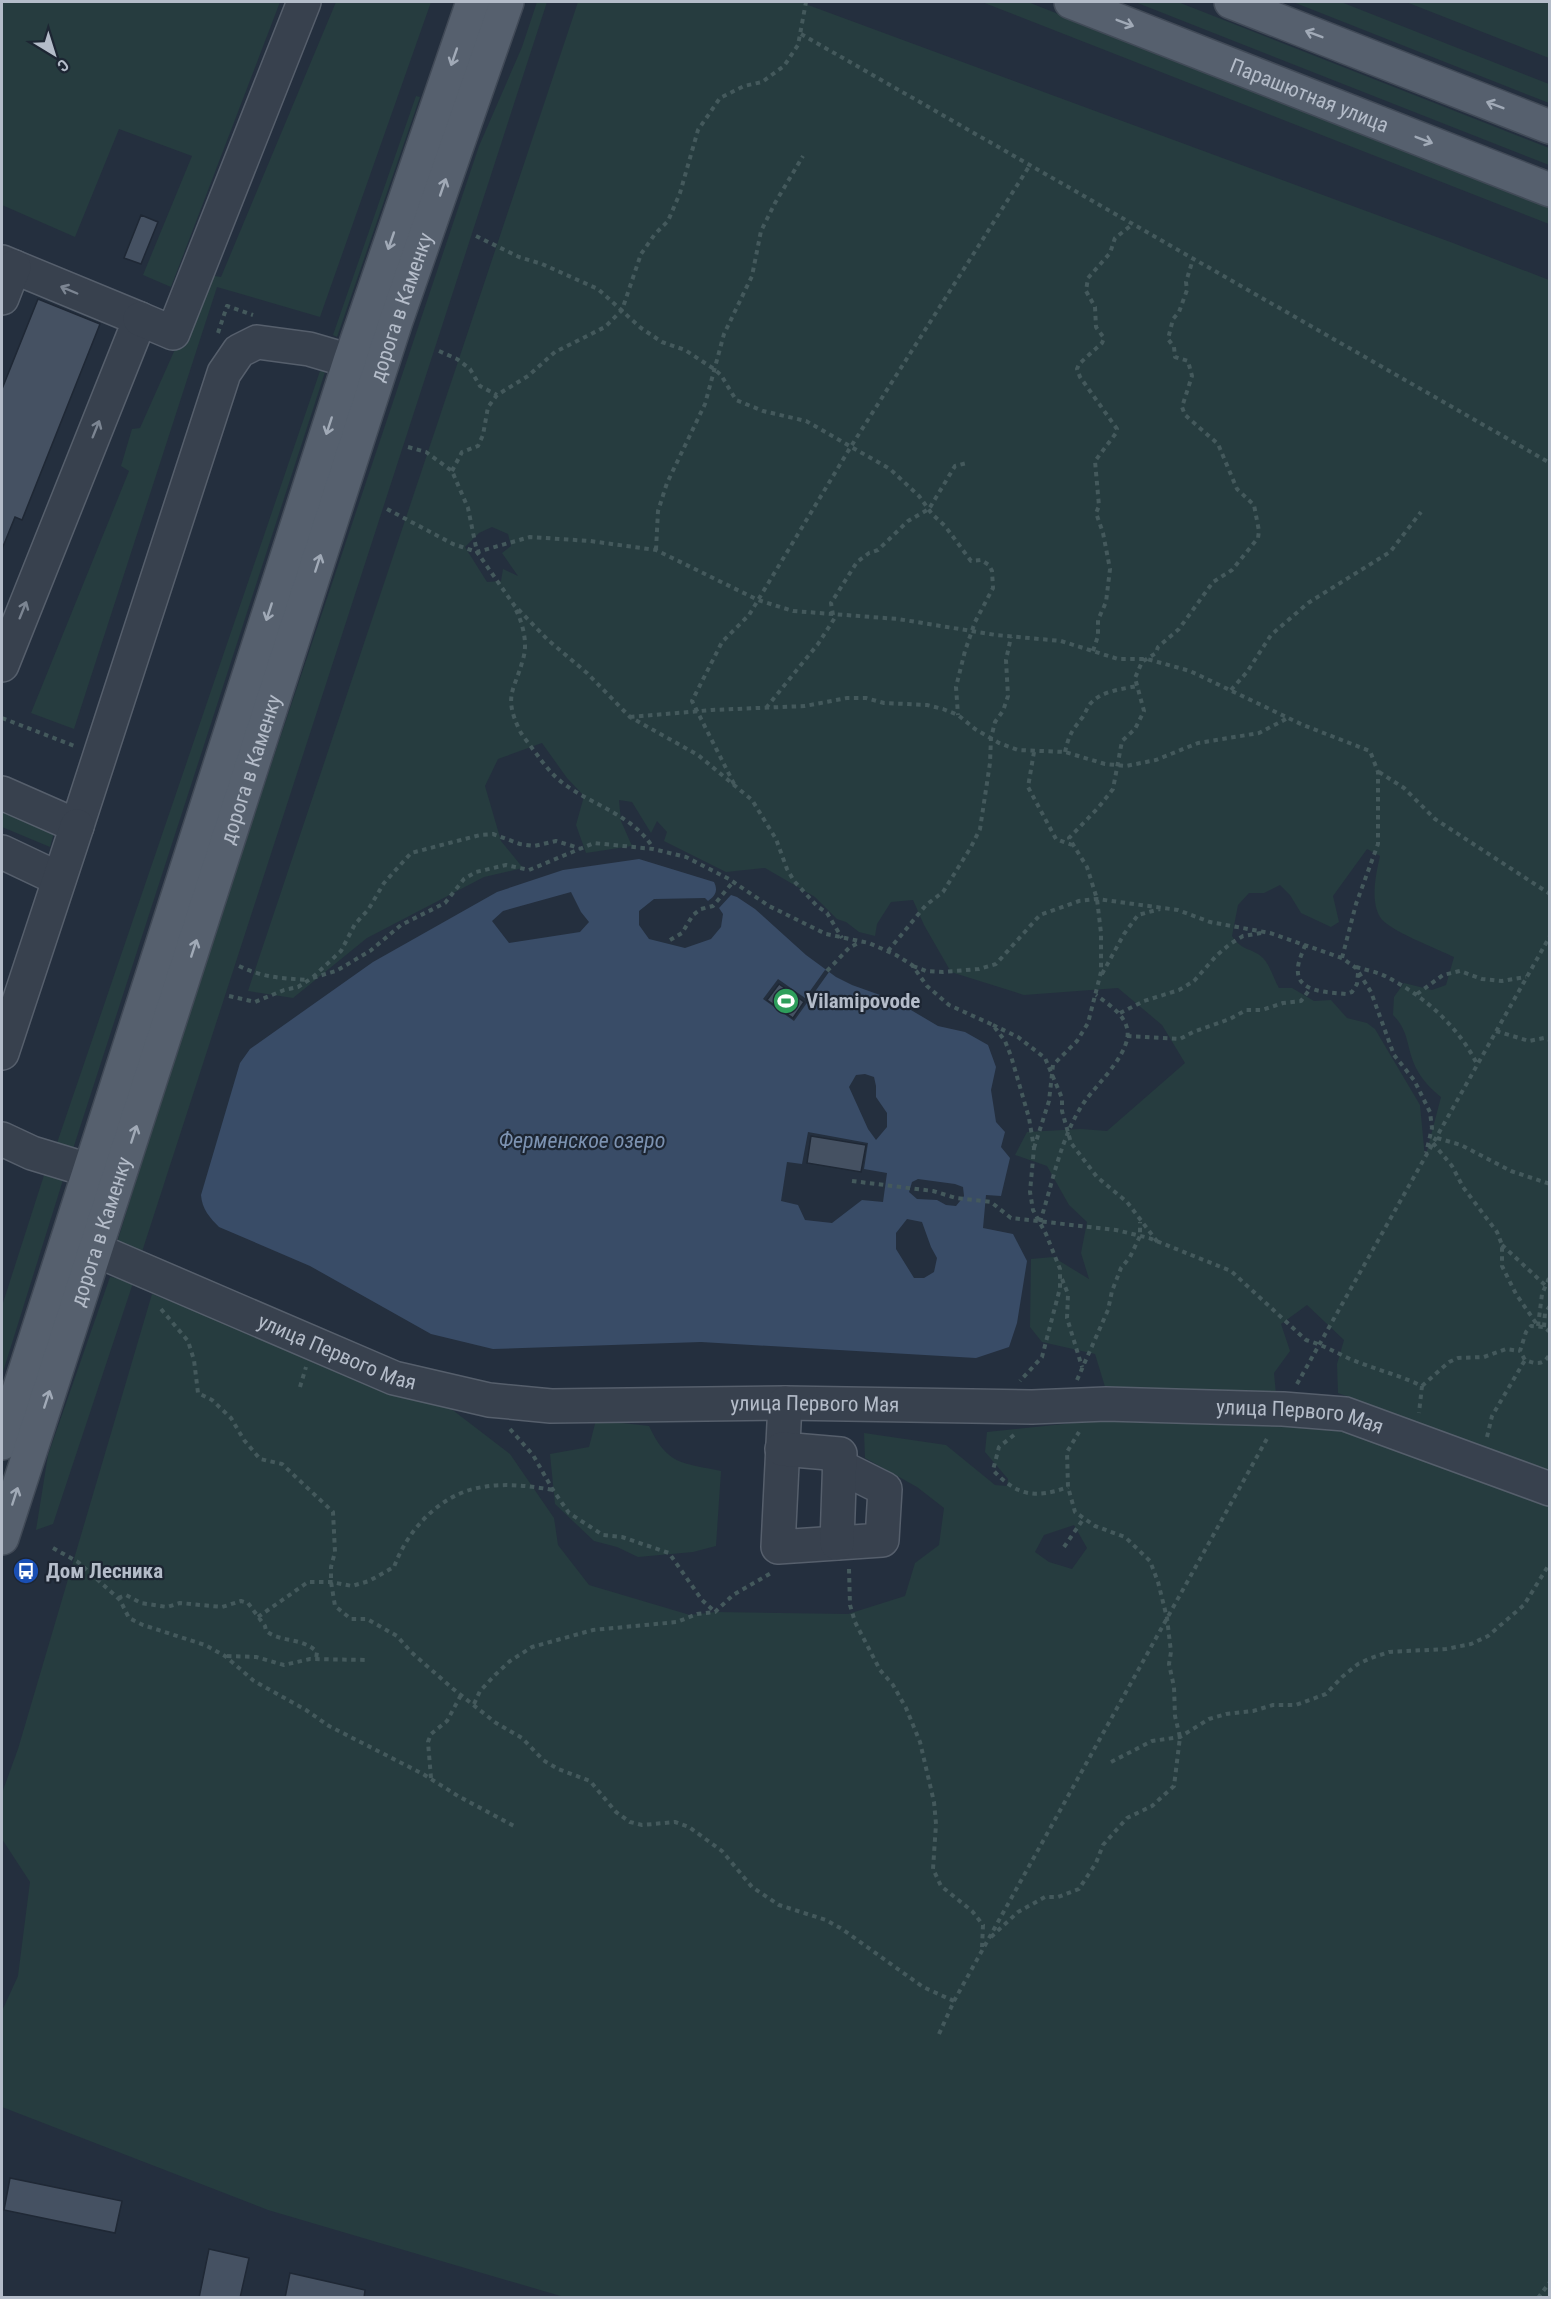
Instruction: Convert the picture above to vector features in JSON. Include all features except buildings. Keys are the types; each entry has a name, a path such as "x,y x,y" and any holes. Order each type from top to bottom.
{"main road":[{"name":"дорога в Каменку","path":"2,1443 7,1410 88,1170 350,361 473,2"},
{"name":"дорога в Каменку","path":"2,1538 396,321 507,2"},
{"name":"Парашютная улица","path":"1071,2 1550,190"},
{"path":"1231,2 1550,127"}],"street":[{"path":"2,298 8,264 173,333 304,2"},
{"path":"2,664 140,320"},
{"path":"2,1053 224,373 239,351 257,342 309,349 350,361"},
{"path":"2,793 77,825"},
{"path":"2,852 59,879"},
{"path":"2,1139 32,1154 88,1170"},
{"name":"улица Первого Мая","path":"96,1250 394,1378 489,1400 551,1406 785,1403 990,1407 1288,1400 1345,1414 1550,1489"},
{"path":"785,1403 778,1547 882,1540 885,1489 839,1466"},
{"path":"782,1449 840,1454 837,1543"}],"path":[{"path":"452,471 462,452 478,446 483,435 488,407 497,395 528,376 555,352 605,327 622,310 641,254 655,234 668,221 680,193 698,130 720,98 744,86 762,82 784,66 798,45 806,2"},
{"path":"801,34 1550,463"},
{"path":"656,550 658,511 667,483 705,404 724,334 752,276 761,231 803,156"},
{"path":"734,784 692,701 722,642 749,615 850,448 1030,165"},
{"path":"1093,651 1098,636 1098,620 1106,602 1110,569 1103,533 1096,513 1098,497 1095,461 1117,429 1080,377 1077,369 1104,338 1096,327 1095,308 1086,291 1088,278 1110,253 1114,238 1133,224"},
{"path":"476,236 519,257 542,264 598,289 641,328 662,342 685,350 714,369 721,375 736,400 763,411 806,421 890,470 919,496 971,561 981,560 989,565 992,571 993,588 972,631 956,687 958,715"},
{"path":"990,1407 1042,1357 1060,1288 1060,1269 1033,1210 1030,1192 1034,1148 1050,1101 1053,1065 1077,1041 1088,1023 1100,977 1101,933 1097,899 1087,867 1069,837 1113,789 1122,741 1135,729 1144,711 1135,678 1142,662 1155,653 1158,647 1179,629 1213,582 1232,570 1258,538 1254,505 1238,489 1218,444 1185,415 1182,407 1192,372 1188,361 1175,357 1174,347 1168,339 1173,319 1179,312 1187,290 1186,282 1193,258"},
{"path":"439,351 464,364 470,369 480,386 497,395"},
{"path":"408,447 426,453 452,471 468,508 477,552 514,605 548,640 587,672 630,717 698,755 752,800 776,839 794,881 817,906 827,913 839,929 842,938"},
{"path":"766,708 818,644 834,615 831,603 857,562 868,553 878,550 908,521 928,509 955,466 967,463"},
{"path":"387,509 453,544 477,552 530,537 590,541 656,550 758,600 793,611 898,619 1011,637 1061,641 1118,659 1147,659 1190,671 1289,718 1370,751 1378,772 1378,844 1356,904 1342,958"},
{"path":"1231,690 1248,672 1271,635 1308,603 1390,552 1421,512"},
{"path":"514,605 523,624 524,639 524,658 511,691 511,706 519,730 548,772 570,789 633,825 646,836 653,849"},
{"path":"888,951 926,904 943,892 980,829 990,763 991,738 995,722 1003,711 1008,696 1006,660 1011,637"},
{"path":"1065,752 1072,730 1092,701 1107,693 1137,686"},
{"path":"630,717 805,706 847,698 866,698 884,704 927,705 958,715 975,729 1018,750 1065,752 1105,764 1126,766 1156,760 1198,743 1259,733 1289,718"},
{"path":"1034,752 1028,787 1056,839 1072,845"},
{"path":"1378,772 1404,788 1435,819 1550,894"},
{"path":"230,996 255,1002 297,987 310,979 341,951 355,924 368,910 384,883 402,866 411,853 480,835 493,834 520,844 534,846 556,841 581,848"},
{"path":"239,966 269,977 310,979 336,971 370,951 401,925 445,903 464,879 476,872 506,865 529,870 594,843 653,849 686,857 733,882 769,906 826,934 888,951 926,971 979,969 996,964 1040,915 1079,901 1097,899 1178,910 1210,922 1264,932 1305,945 1342,958 1359,973 1371,992 1394,1055 1414,1080 1430,1112 1432,1128 1424,1160"},
{"path":"670,940 682,933 693,915 701,909 713,906 733,882"},
{"path":"1100,977 1124,934 1138,915 1164,908"},
{"path":"1119,1013 1144,1001 1179,990 1194,981 1230,944 1243,936 1264,932"},
{"path":"939,2034 986,1942 1550,936"},
{"path":"827,971 849,948 861,942"},
{"path":"1305,945 1297,968 1299,978 1310,989 1346,994 1352,992 1357,984 1359,973"},
{"path":"912,965 927,986 949,1005 1018,1037 1045,1058 1062,1098 1062,1111 1071,1143 1097,1177 1127,1202 1160,1244"},
{"path":"1352,966 1386,976 1417,994 1460,1035 1478,1064"},
{"path":"1417,994 1443,975 1460,971 1482,979 1502,981 1526,977"},
{"path":"1127,1035 1155,1039 1180,1039 1230,1019 1246,1010 1262,1010 1283,1003 1301,1001 1310,989"},
{"path":"1040,1222 1068,1134 1084,1103 1127,1044 1127,1028 1119,1013 1096,994"},
{"path":"993,1025 1005,1041 1011,1056 1029,1118 1034,1148"},
{"path":"1496,1031 1528,1041 1544,1038 1550,1040"},
{"path":"1436,1138 1461,1145 1511,1171 1550,1184"},
{"path":"1433,1143 1452,1166 1460,1183 1497,1232 1502,1245 1502,1266 1516,1294 1538,1326"},
{"path":"852,1181 991,1202 1011,1218 1116,1230 1140,1236 1231,1271 1306,1340 1320,1343 1351,1359 1422,1386"},
{"path":"1067,1406 1108,1310 1121,1268 1130,1257 1140,1236 1140,1221"},
{"path":"1502,1245 1545,1285"},
{"path":"1060,1275 1068,1294 1067,1318 1082,1367"},
{"path":"1538,1326 1542,1294 1550,1276"},
{"path":"156,1301 189,1341 198,1393 212,1400 231,1418 244,1440 260,1459 282,1464 333,1512 335,1552 331,1566 331,1582 335,1606 351,1619 367,1619 397,1636 411,1652 461,1695 496,1724 522,1738 543,1760 558,1769 590,1781 616,1812 630,1822 642,1825 675,1822 689,1827 727,1856 744,1880 752,1887 779,1905 826,1920 923,1987 954,2001"},
{"path":"1544,1327 1545,1313 1550,1306"},
{"path":"1520,1352 1526,1332 1531,1326 1544,1327 1550,1332"},
{"path":"1418,1441 1422,1386 1449,1362 1458,1358 1484,1357 1506,1349 1520,1352 1525,1360 1536,1364 1543,1362 1550,1354"},
{"path":"1487,1436 1492,1416 1525,1360"},
{"path":"489,1400 503,1421 533,1455 569,1513 603,1535 622,1537 669,1553 702,1600 715,1612"},
{"path":"986,1942 1018,1912 1044,1897 1058,1896 1079,1889 1096,1863 1103,1845 1127,1818 1152,1806 1174,1786 1180,1737 1174,1716 1174,1687 1169,1664 1171,1652 1167,1618 1150,1561 1125,1537 1095,1526 1074,1512 1068,1487 1067,1452 1081,1429 1106,1404"},
{"path":"1032,1407 1023,1428 999,1447 993,1470 1007,1486 1022,1492 1048,1494 1068,1487"},
{"path":"258,1617 308,1582 331,1582 352,1586 369,1581 394,1567 400,1550 413,1530 436,1508 459,1494 483,1487 532,1486 553,1490"},
{"path":"1064,1546 1084,1518"},
{"path":"837,1543 851,1562 849,1587 855,1622 880,1670 893,1685 906,1708 920,1742 934,1802 936,1824 933,1869 941,1886 972,1911 983,1925 981,1951"},
{"path":"474,1704 480,1691 495,1675 510,1661 532,1647 593,1630 677,1622 697,1614 715,1612 734,1595 781,1567 789,1546"},
{"path":"53,1548 78,1562 117,1598 129,1618 143,1625 205,1645 225,1656 254,1681 306,1710 329,1726 398,1761 514,1827"},
{"path":"1111,1762 1152,1741 1180,1737 1209,1719 1273,1705 1296,1705 1326,1694 1358,1664 1389,1652 1446,1649 1471,1644 1488,1636 1524,1605 1550,1563"},
{"path":"117,1598 126,1595 141,1603 167,1607 180,1604 222,1607 241,1601 249,1603 266,1631 274,1638 290,1639 312,1647 317,1652 316,1659"},
{"path":"225,1656 256,1657 284,1665 316,1659 368,1660"},
{"path":"430,1779 428,1742 431,1734 447,1721 461,1695"},
{"path":"1538,2298 1550,2282"}],"green space":[{"path":"2,2 280,2 171,287 143,275 192,156 119,129 75,237 2,205"},
{"path":"336,2 431,2 320,317 217,287 74,729 31,713 129,471 121,466 132,429 140,428 208,275 221,277"},
{"path":"537,2 547,2 140,1258 116,1246 190,1006 479,146 522,47"},
{"path":"578,2 800,2 1549,280 1549,1473 1338,1393 1337,1364 1344,1340 1307,1305 1281,1324 1290,1351 1274,1373 1276,1394 1106,1390 1095,1354 1042,1342 1030,1327 1031,1259 1053,1257 1089,1279 1081,1253 1087,1222 1069,1205 1047,1166 1015,1155 1027,1132 1081,1129 1107,1131 1185,1063 1162,1025 1118,988 1024,995 951,972 924,925 913,900 891,902 877,924 875,936 859,932 846,922 837,919 815,897 765,868 726,872 664,841 667,832 657,821 651,833 632,802 619,800 621,821 632,846 586,853 576,825 584,796 567,778 542,743 498,759 485,786 501,841 523,868 484,877 367,938 293,998 248,991","holes":["492,527 508,534 511,546 502,553 518,576 503,569 501,581 487,582 465,547 479,533","1367,849 1380,856 1375,895 1380,917 1392,928 1454,957 1446,985 1432,990 1404,983 1394,997 1393,1015 1405,1034 1416,1068 1427,1084 1441,1097 1425,1158 1420,1105 1375,1029 1367,1023 1347,1018 1331,1000 1314,1001 1292,988 1279,988 1263,958 1243,947 1232,936 1238,905 1249,893 1264,893 1280,885 1290,895 1301,913 1331,927 1339,922 1333,896"]},
{"path":"982,2 1028,2 1549,208 1549,224"},
{"path":"1135,2 1178,2 1549,148 1549,165"},
{"path":"1293,2 1341,2 1549,84 1549,103"},
{"path":"1406,2 1549,2 1549,58"},
{"path":"416,96 420,97 337,337 333,335"},
{"path":"321,368 326,369 73,1149 57,1143"},
{"path":"2,800 57,822 50,847 2,827"},
{"path":"45,1172 63,1180 2,1375 2,1306"},
{"path":"110,1277 134,1280 53,1524 36,1530 48,1455"},
{"path":"152,1294 450,1408 510,1454 554,1518 558,1545 589,1585 690,1615 715,1612 848,1614 905,1596 915,1563 939,1545 944,1508 917,1487 865,1458 864,1433 946,1445 995,1485 1007,1486 1008,1479 985,1452 987,1432 1111,1419 1338,1425 1549,1506 1549,2297 564,2297 268,2210 2,2107 2,2011 18,1976 30,1882 2,1839 2,1793 18,1749","holes":["1074,1525 1087,1548 1072,1569 1049,1562 1035,1552 1044,1535"]},
{"path":"596,1420 649,1426 662,1448 677,1460 721,1471 716,1546 693,1552 638,1557 617,1547 594,1541 555,1504 550,1454 589,1447"}],"water":[{"name":"Ферменское озеро","path":"639,859 714,882 716,893 708,901 705,898 654,899 639,911 639,925 649,939 685,948 711,939 721,927 723,914 719,908 731,895 755,909 806,955 836,977 894,1000 938,1026 965,1032 988,1045 996,1067 991,1090 996,1122 1005,1132 1001,1147 1010,1158 1001,1196 986,1195 983,1228 1013,1234 1027,1261 1017,1323 1009,1347 976,1358 701,1342 493,1349 431,1334 310,1266 216,1224 205,1209 201,1195 240,1063 250,1049 373,962 497,892 563,870","holes":["571,892 589,922 580,932 509,943 492,921 503,911","865,1074 874,1077 876,1097 887,1113 887,1127 876,1140 868,1129 849,1087 856,1075","808,1132 868,1143 864,1169 887,1173 883,1202 862,1200 832,1223 805,1220 798,1205 781,1201 787,1162 802,1164","918,1179 955,1184 963,1187 964,1196 956,1206 946,1205 937,1200 917,1199 909,1192 912,1182","907,1219 922,1222 937,1258 934,1272 924,1278 914,1278 896,1249 896,1233"]}],"pier":[{"path":"825,970 829,972 794,1021 763,999 778,979 805,998"}],"place":[{"name":"Vilamipovode","path":"786,1001"},
{"name":"Дом Лесника","path":"26,1571"}]}
